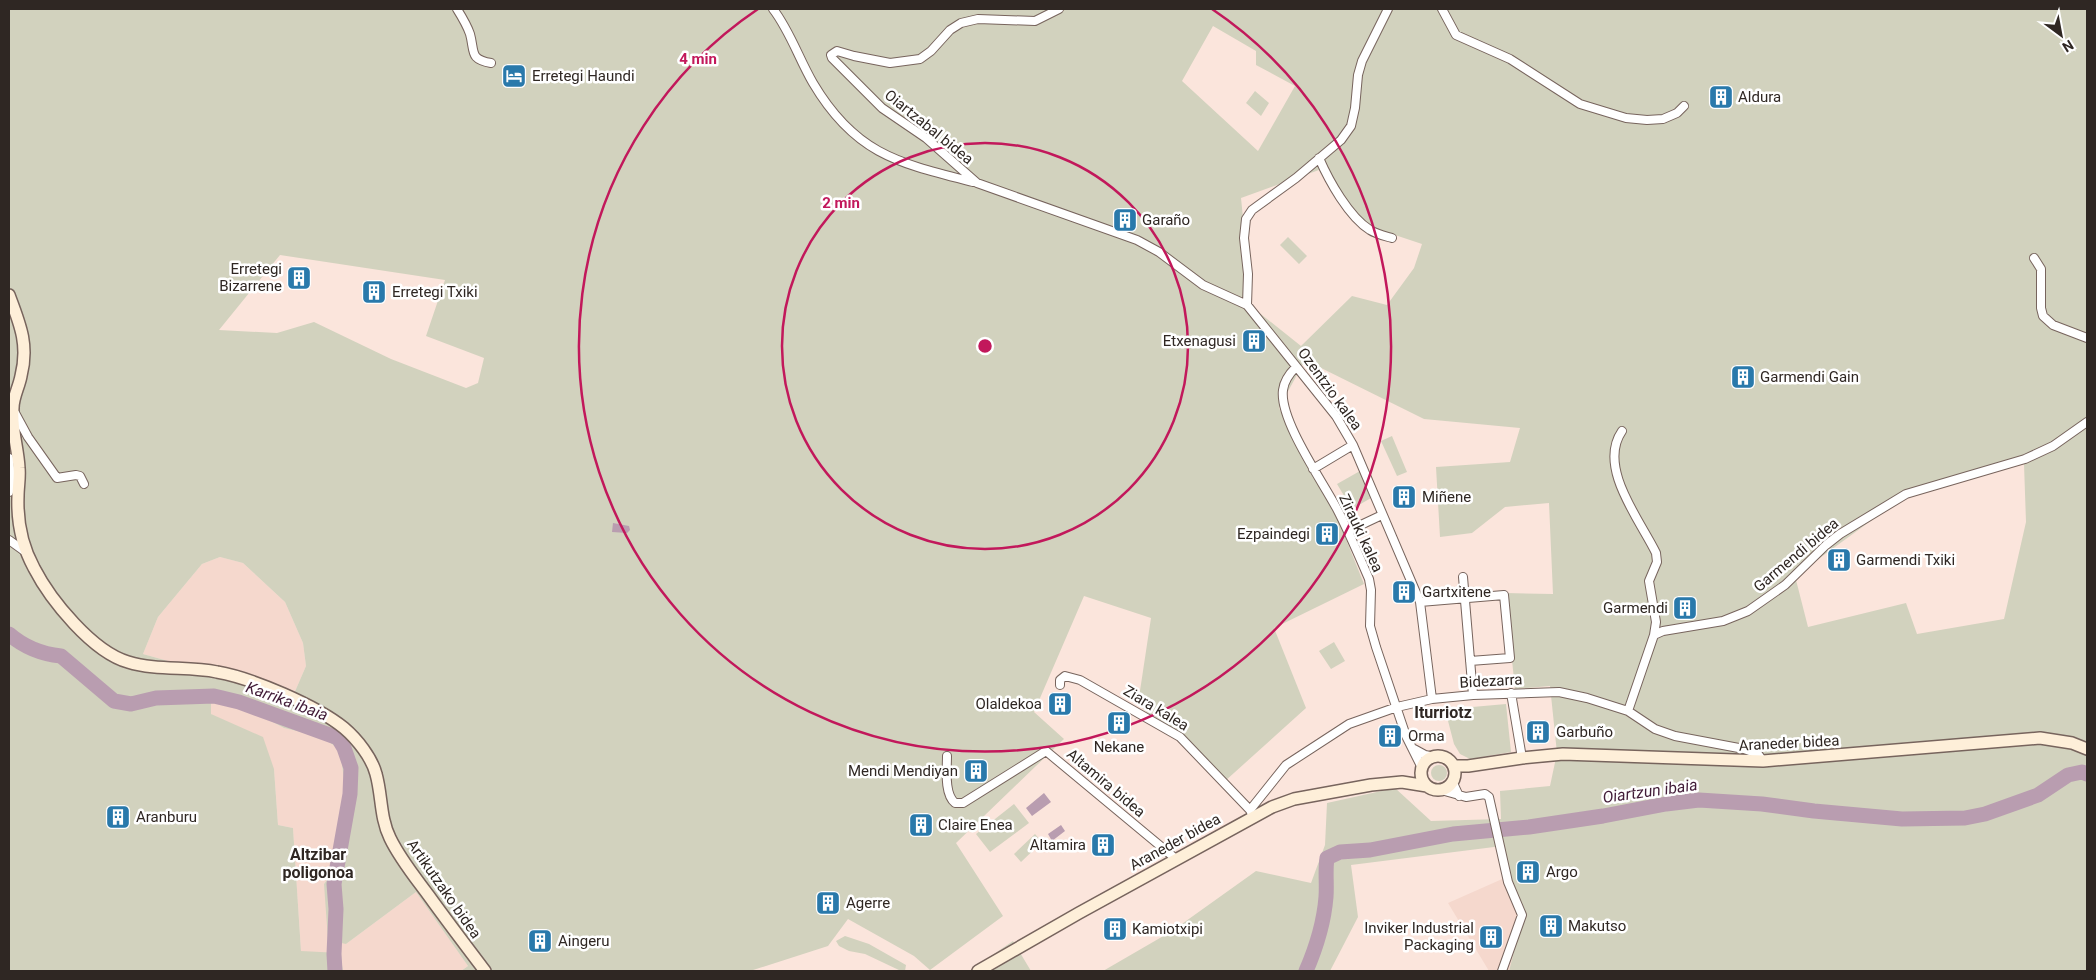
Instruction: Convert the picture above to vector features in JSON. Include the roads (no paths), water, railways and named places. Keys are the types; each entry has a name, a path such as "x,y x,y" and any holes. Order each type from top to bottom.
{"street":[{"path":"457,9 466,24 474,56 480,61 491,64"},
{"path":"774,9 813,83 838,120 865,144 897,162 977,183"},
{"name":"Oiartzabal bidea","path":"1058,9 1034,21 978,19 961,24 950,30 920,59 890,63 837,51 831,55 882,108 926,138 977,183 1137,240 1159,252 1204,285 1247,305"},
{"path":"1247,305 1248,274 1244,238 1246,219 1252,210 1296,178 1341,140 1351,126 1355,108 1358,75 1362,61 1388,9"},
{"path":"1442,9 1456,35 1510,59 1580,104 1626,118 1647,120 1664,119 1684,106"},
{"path":"1319,158 1334,188 1348,208 1370,231 1392,238"},
{"path":"2034,258 2041,269 2041,308 2043,316 2053,325 2087,338"},
{"name":"Artikutzako bidea","path":"9,295 24,334 25,350 21,378 13,406 14,441 19,468 19,529 32,566 46,590 66,615 88,636 109,653 128,662 164,668 216,671 249,681 321,712 346,730 365,752 376,771 383,818 389,836 406,865 484,971"},
{"name":"Ozentzio kalea","path":"1247,305 1336,416 1352,444 1420,602 1432,699"},
{"name":"Zirauki kalea","path":"1296,367 1286,381 1283,390 1284,402 1294,432 1348,531 1368,580 1371,590 1370,626 1397,707 1422,769"},
{"path":"13,406 21,425 57,478 76,474 80,476 84,484"},
{"name":"Garmendi bidea","path":"1654,635 1662,631 1723,621 1748,611 1785,585 1826,544 1906,494 2025,459 2053,446 2087,422"},
{"path":"1622,430 1614,445 1614,459 1625,497 1656,553 1657,562 1649,582 1656,622 1654,635 1628,711"},
{"path":"1313,469 1352,444"},
{"path":"9,458 11,478 9,492"},
{"path":"1348,531 1382,515"},
{"path":"9,540 28,554"},
{"path":"1463,577 1473,695"},
{"path":"1420,602 1504,595 1510,658 1470,661"},
{"name":"Ziara kalea","path":"1060,684 1060,680 1065,676 1080,680 1180,737 1251,813"},
{"name":"Bidezarra","path":"1251,813 1286,765 1349,724 1397,707 1432,699 1473,695 1559,692 1588,698 1628,711 1654,728 1674,736 1744,749 1758,754 1763,761"},
{"path":"1511,693 1522,758"},
{"name":"Araneder bidea","path":"1454,766 1577,754 1763,761 2040,738 2072,743 2087,749"},
{"path":"1412,748 1426,755 1448,759 1454,766 1454,781 1459,796"},
{"name":"Altamira bidea","path":"946,756 951,800 955,803 963,803 1046,751 1176,859"},
{"path":"1434,757 1426,761 1422,769 1422,778 1428,786 1466,797 1485,794 1489,797 1493,808 1508,882 1522,915 1502,971"},
{"name":"Araneder bidea","path":"1454,781 1491,762"},
{"name":"Araneder bidea","path":"1402,782 1422,769"},
{"path":"1441,790 1454,781"},
{"name":"Araneder bidea","path":"978,971 1176,859 1251,813 1294,799 1371,784 1402,782 1428,786"}],"waterway":[{"name":"Karrika ibaia","path":"9,634 33,649 61,656 114,701 131,704 156,698 214,696 239,702 338,738 344,748 351,768 350,794 334,884 336,909 335,971"},
{"name":"Oiartzun ibaia","path":"1306,971 1316,944 1323,916 1326,897 1327,858 1340,852 1370,850 1453,834 1529,827 1699,800 1762,804 1902,819 1965,818 1985,814 2038,795 2068,775 2082,772 2087,774"}],"place":[{"name":"Erretegi Haundi","path":"514,76"},
{"name":"Aldura","path":"1721,97"},
{"name":"Garaño","path":"1125,220"},
{"name":"Erretegi Bizarrene","path":"299,278"},
{"name":"Erretegi Txiki","path":"374,292"},
{"name":"Etxenagusi","path":"1254,341"},
{"name":"Garmendi Gain","path":"1743,377"},
{"name":"Miñene","path":"1404,497"},
{"name":"Ezpaindegi","path":"1327,534"},
{"name":"Garmendi Txiki","path":"1839,560"},
{"name":"Gartxitene","path":"1404,592"},
{"name":"Garmendi","path":"1685,608"},
{"name":"Olaldekoa","path":"1060,704"},
{"name":"Nekane","path":"1119,723"},
{"name":"Garbuño","path":"1538,732"},
{"name":"Orma","path":"1390,736"},
{"name":"Mendi Mendiyan","path":"976,771"},
{"name":"Aranburu","path":"118,817"},
{"name":"Claire Enea","path":"921,825"},
{"name":"Altamira","path":"1103,845"},
{"name":"Argo","path":"1528,872"},
{"name":"Agerre","path":"828,903"},
{"name":"Makutso","path":"1551,926"},
{"name":"Kamiotxipi","path":"1115,929"},
{"name":"Inviker Industrial Packaging","path":"1491,937"},
{"name":"Aingeru","path":"540,941"}],"district":[{"name":"Iturriotz","path":"1443,712"},
{"name":"Altzibar poligonoa","path":"318,863"}]}
